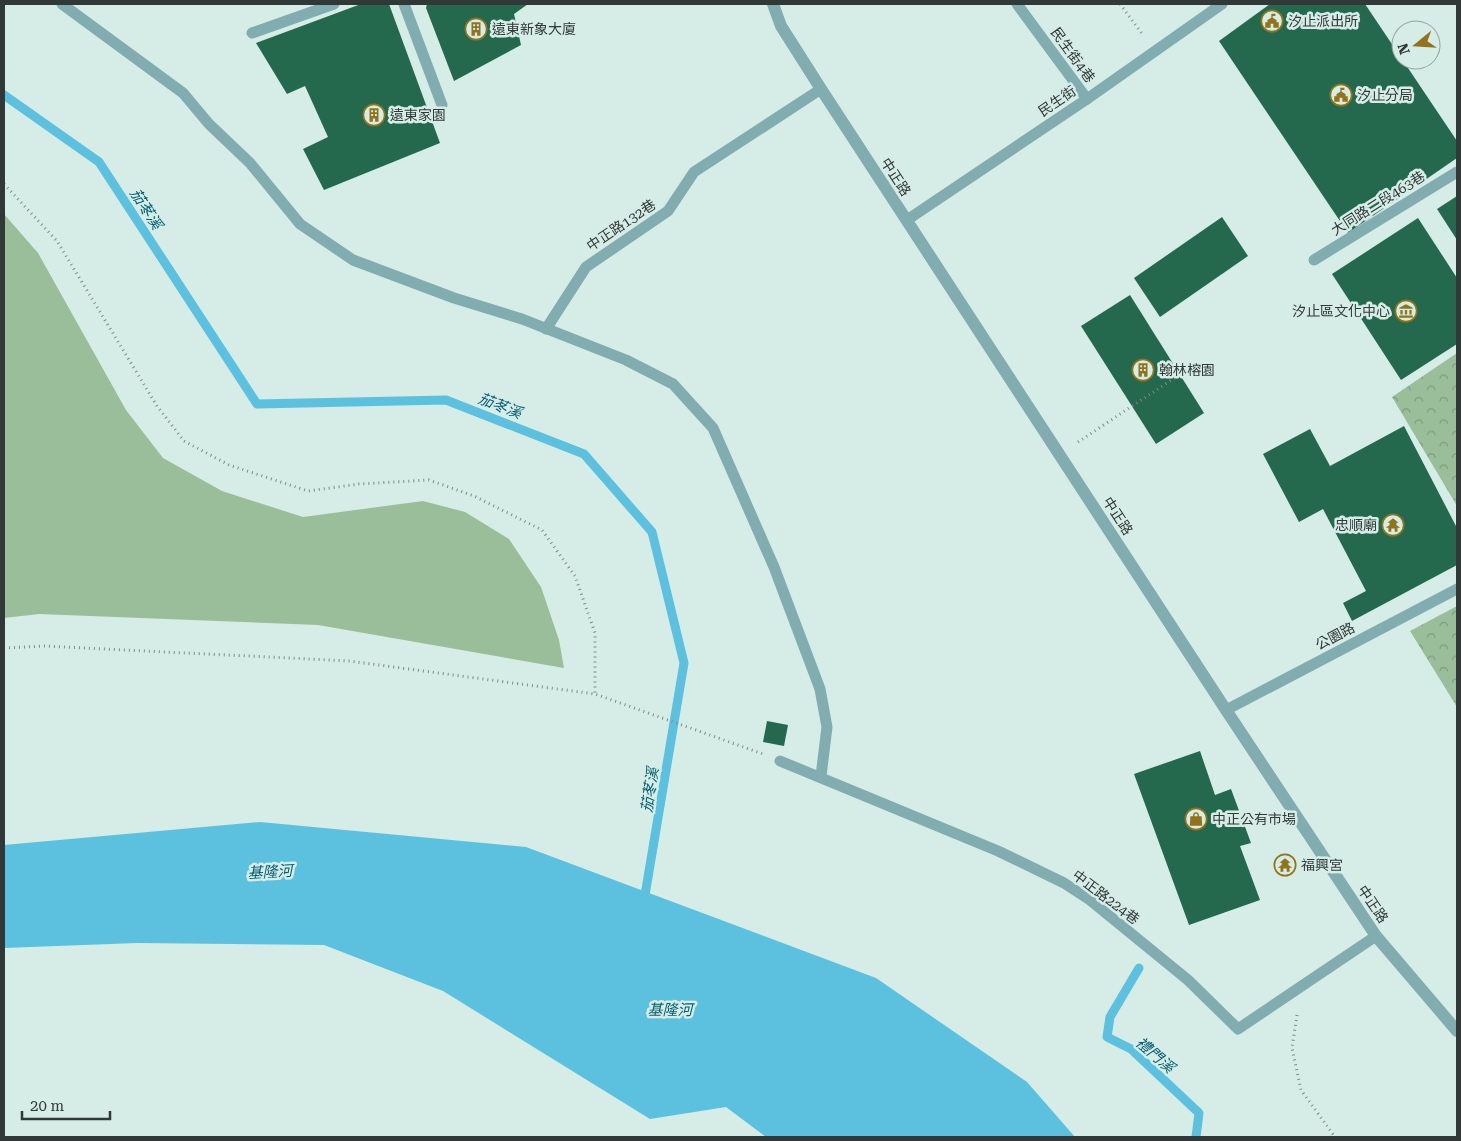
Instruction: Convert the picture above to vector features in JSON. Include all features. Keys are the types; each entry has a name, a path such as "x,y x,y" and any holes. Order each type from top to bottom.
{"street":[{"name":"中正路","path":"773,4 781,26 821,88 1226,710 1376,936 1457,1031"}],"lane":[{"path":"62,4 183,93 208,124 250,163 300,224 353,260 546,329 626,360 673,384 713,428 774,567 820,689 827,727 821,776"},
{"path":"252,33 334,4"},
{"path":"404,4 442,105"},
{"name":"民生街4巷","path":"1017,4 1087,99"},
{"name":"民生街","path":"907,220 1087,99 1222,4"},
{"name":"中正路132巷","path":"546,329 586,267 668,211 694,172 821,88"},
{"name":"大同路二段463巷","path":"1314,260 1457,172"},
{"name":"公園路","path":"1226,710 1457,589"},
{"name":"中正路224巷","path":"780,761 821,776 998,851 1064,883 1090,900 1188,980 1238,1029 1376,936"}],"path":[{"path":"1120,4 1156,51"},
{"path":"4,184 57,241 157,406 184,441 230,465 308,491 359,484 429,480 474,496 542,530 575,576 595,633 595,694"},
{"path":"1060,454 1197,363"},
{"path":"4,648 44,646 349,661 595,694 742,745"},
{"path":"1290,994 1298,1010 1292,1048 1301,1090 1335,1137"}],"green space":[{"path":"4,214 38,253 126,410 163,458 222,491 303,517 423,501 465,512 509,539 541,587 559,640 564,668 318,625 39,614 4,618"},
{"path":"1457,353 1457,506 1392,397"},
{"path":"1457,606 1457,707 1410,631"}],"water":[{"name":"基隆河","path":"260,822 526,847 876,978 1027,1082 1075,1137 766,1137 726,1107 650,1119 443,991 324,945 137,943 4,948 4,845"}],"building":[{"name":"遠東家園","path":"361,4 389,4 440,143 324,190 303,149 328,137 305,86 287,94 256,43"},
{"name":"遠東新象大廈","path":"427,4 528,4 514,14 521,45 454,81 426,8"},
{"name":"汐止分局","path":"1270,4 1365,4 1391,43 1391,70 1409,70 1457,141 1457,158 1348,233 1219,41"},
{"path":"1457,196 1457,240 1437,209"},
{"path":"1222,217 1248,256 1160,317 1134,278"},
{"name":"汐止區文化中心","path":"1418,218 1457,278 1457,344 1401,380 1332,274"},
{"name":"翰林榕園","path":"1130,295 1204,413 1156,444 1081,326"},
{"name":"忠順廟","path":"1404,426 1457,528 1457,565 1352,621 1343,603 1366,591 1323,509 1299,522 1263,454 1310,429 1330,466"},
{"path":"767,721 788,725 784,746 763,742"},
{"name":"中正公有市場","path":"1200,751 1215,795 1231,789 1251,843 1240,846 1260,900 1189,925 1134,774"}],"waterway":[{"name":"茄苳溪","path":"4,95 99,162 257,404 446,400 584,454 652,532 684,663 644,901"},
{"name":"禮門溪","path":"1139,968 1110,1017 1107,1037 1131,1049 1199,1113 1196,1137"}],"place":[{"name":"汐止派出所","path":"1272,21"},
{"name":"遠東新象大廈","path":"476,29"},
{"name":"汐止分局","path":"1341,95"},
{"name":"遠東家園","path":"374,115"},
{"name":"汐止區文化中心","path":"1406,311"},
{"name":"翰林榕園","path":"1143,370"},
{"name":"忠順廟","path":"1393,525"},
{"name":"中正公有市場","path":"1196,819"},
{"name":"福興宮","path":"1285,865"}]}
